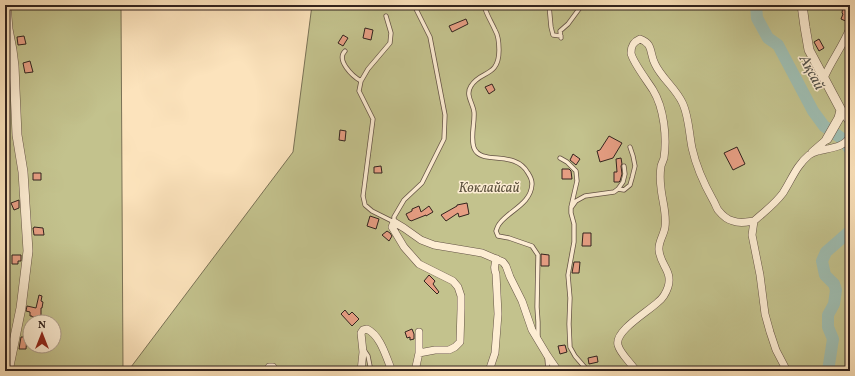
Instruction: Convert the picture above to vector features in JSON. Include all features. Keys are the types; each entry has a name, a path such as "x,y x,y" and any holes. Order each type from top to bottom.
{"street":[{"path":"6,5 14,66 17,135 23,172 28,251 21,308 7,370"},
{"path":"802,5 809,50 824,78 840,114 850,123"},
{"path":"824,78 850,28"},
{"path":"635,371 620,350 618,340 632,323 659,302 668,289 669,275 668,270 661,259 658,248 665,228 661,168 664,158 665,130 658,100 631,55 634,42 640,39 650,46 655,64 680,99 689,122 693,150 698,168 708,192 719,212 731,221 754,221 777,200 784,192 799,166 827,139 840,114"},
{"path":"811,153 840,146 847,140"},
{"path":"754,221 752,235 760,275 765,314 776,350 786,371"},
{"path":"418,353 435,350 449,350 455,348 460,342 461,296 458,287 453,281 419,264 404,247 392,227 394,222 421,240 434,245 482,254 503,262 522,301 532,330 558,371"},
{"path":"489,371 495,353 498,314 496,274 494,269 497,259"},
{"path":"362,371 362,333 363,330 367,329 371,331 382,346 392,371"},
{"path":"416,371 419,332"},
{"path":"267,371 269,367 273,367 275,371"}],"lane":[{"path":"386,16 391,33 390,43 368,68 361,81 359,91 373,119 363,196 365,205 394,222 394,217 404,200 422,183 444,139 445,115 430,37 414,5"},
{"path":"484,5 484,9 496,31 499,51 496,66 492,71 472,84 469,90 469,97 474,113 472,135 473,146 476,153 482,156 519,162 526,169 532,183 531,192 522,204 500,223 496,231 498,236 532,246 538,255 538,339"},
{"path":"549,5 553,35 561,37 560,31 568,24 582,5"},
{"path":"345,51 342,58 345,65 354,77 361,81"},
{"path":"571,208 576,201 585,196 624,190 630,185 635,166 630,147"},
{"path":"560,158 567,162 576,171 577,181 571,208 574,224 574,242 568,275 570,298 570,347 575,356 588,371"},
{"path":"618,190 626,174 624,166"},
{"path":"363,347 368,356 372,371"},
{"path":"547,355 548,371"}],"green space":[{"path":"5,5 121,5 123,371 5,371"},
{"name":"Көклайсай","path":"312,5 850,5 850,371 128,371 293,152"}],"building":[{"path":"843,5 850,5 850,23 841,19 843,14"},
{"path":"466,19 468,24 452,32 449,26"},
{"path":"365,28 373,30 371,40 363,38"},
{"path":"343,35 348,38 343,46 338,43"},
{"path":"24,36 26,44 18,45 17,37"},
{"path":"819,39 824,48 819,51 814,42"},
{"path":"30,61 33,72 25,73 23,63"},
{"path":"492,84 495,90 489,94 485,87"},
{"path":"340,130 346,131 345,141 339,140"},
{"path":"609,136 622,143 613,158 600,162 597,151 600,150"},
{"path":"737,147 745,164 733,170 724,153"},
{"path":"573,154 580,159 576,165 570,160"},
{"path":"621,158 622,174 620,181 614,182 614,172 617,172 616,159"},
{"path":"381,166 382,173 374,173 374,167"},
{"path":"562,169 569,169 571,171 572,179 562,179"},
{"path":"33,173 41,173 41,180 33,180"},
{"path":"19,200 19,208 14,210 11,203"},
{"path":"467,203 469,214 459,217 458,213 446,221 441,215 457,205"},
{"path":"419,206 421,212 429,206 433,212 411,221 409,220 406,214"},
{"path":"370,216 379,219 376,229 367,226"},
{"path":"34,227 43,228 44,235 34,235"},
{"path":"387,231 392,236 389,241 382,235"},
{"path":"583,233 591,233 591,246 582,246"},
{"path":"541,254 549,255 549,266 541,266"},
{"path":"12,255 21,255 21,261 18,261 18,264 12,264"},
{"path":"574,262 580,262 579,273 572,273"},
{"path":"429,275 435,281 433,284 439,292 437,294 424,281"},
{"path":"39,295 42,296 41,301 43,302 41,314 30,314 30,312 26,311 27,306 36,308"},
{"path":"345,310 349,315 352,312 359,319 352,326 341,314"},
{"path":"412,329 414,339 410,340 410,337 407,338 405,332"},
{"path":"21,337 22,337 22,349 19,349"},
{"path":"565,345 567,352 560,354 558,346"},
{"path":"597,356 598,362 589,364 588,358"}],"waterway":[{"name":"Ақсай","path":"756,5 757,18 768,38 778,45 813,111 824,126 844,140 850,150"},
{"name":"Ақсай","path":"828,371 833,339 828,327 828,315 834,304 836,290 834,284 825,275 822,261 826,252 850,231"}]}
